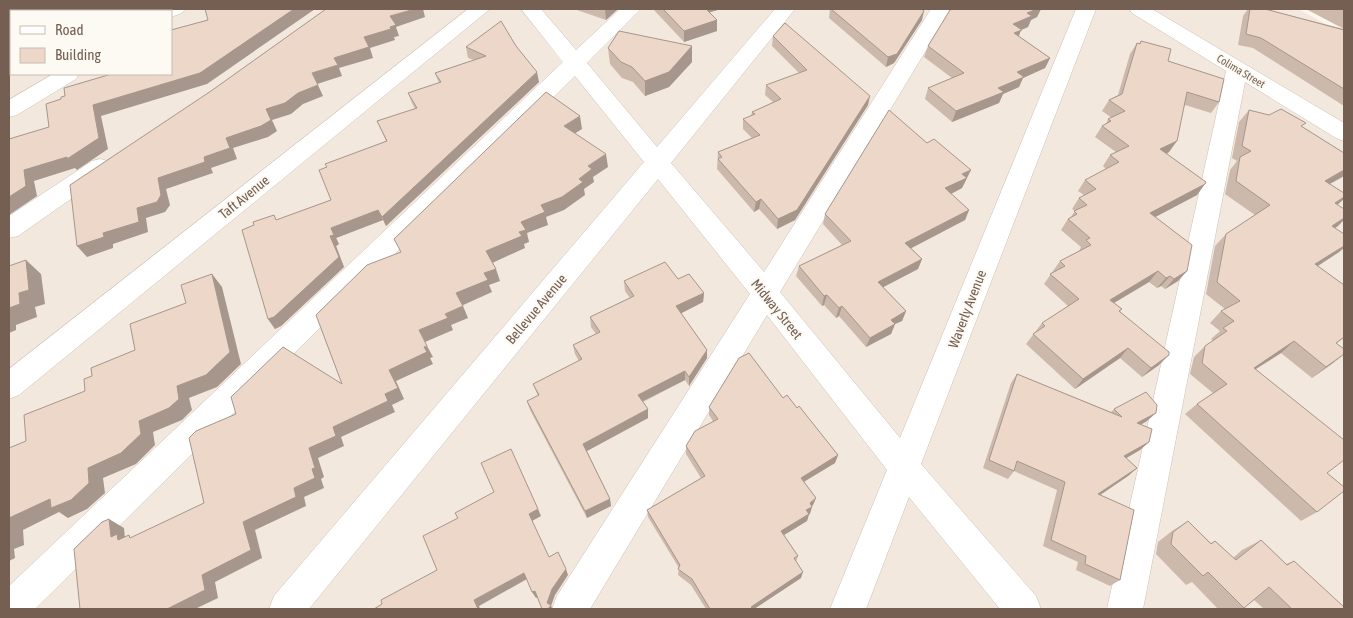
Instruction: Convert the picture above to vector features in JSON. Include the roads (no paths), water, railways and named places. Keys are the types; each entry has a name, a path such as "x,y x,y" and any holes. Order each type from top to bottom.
{"street":[{"name":"Taft Avenue","path":"9,386 480,9"},
{"name":"Midway Street","path":"531,9 1022,609"},
{"path":"10,609 631,9"},
{"name":"Bellevue Avenue","path":"287,609 785,9"},
{"path":"570,609 941,9"},
{"name":"Waverly Avenue","path":"848,609 1086,9"},
{"name":"Colima Street","path":"1139,9 1344,133"},
{"path":"1125,609 1237,69"},
{"path":"9,110 66,75"},
{"path":"9,229 121,154"}]}
